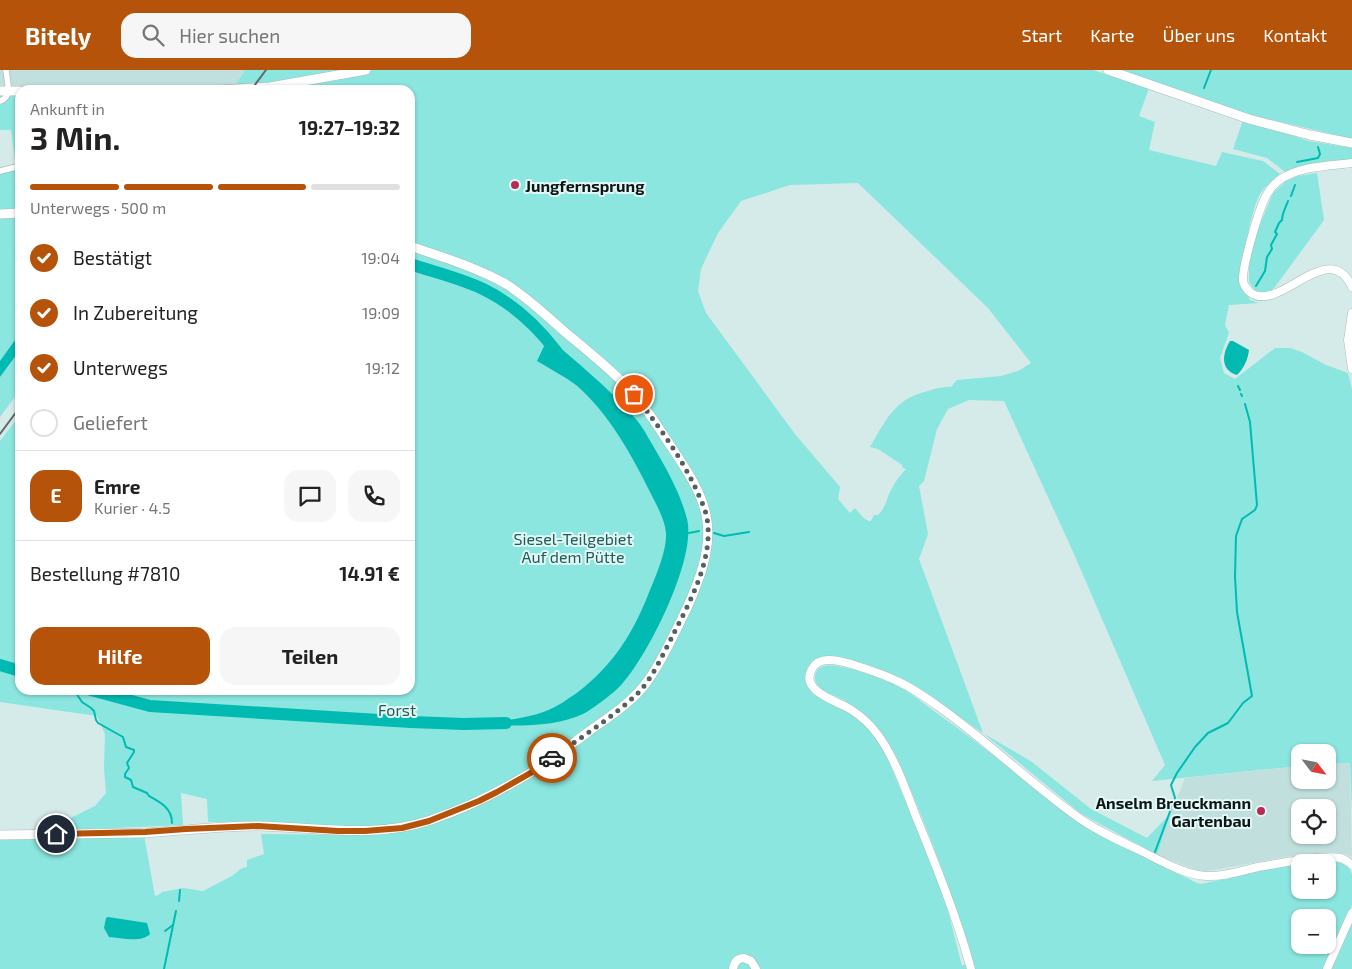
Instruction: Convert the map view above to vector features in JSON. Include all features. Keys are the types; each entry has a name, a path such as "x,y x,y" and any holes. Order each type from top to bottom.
{"main road":[{"path":"284,85 366,70"},
{"path":"1108,70 1250,119 1310,135 1352,143"},
{"path":"1352,163 1298,172 1285,176 1273,185 1266,195 1260,212 1246,260 1243,280 1247,289 1252,294 1266,297 1312,274 1322,270 1331,270 1339,272 1347,278 1352,287"},
{"path":"0,214 15,213"},
{"path":"0,835 145,832 258,826 338,831 402,828 429,821 479,801 543,766 617,711 638,693 646,683 662,656 692,596 706,552 707,516 688,471 634,394 617,376 524,297 505,284 478,270 415,248"},
{"path":"1352,313 1348,340 1352,369"},
{"path":"971,969 946,892 893,762 879,737 862,718 851,710 819,694 814,689 809,676 817,663 825,660 840,661 899,681 959,721 1076,816 1101,831 1181,870 1207,876 1221,875 1300,860 1331,857 1345,860 1352,865"},
{"path":"1327,969 1352,913"},
{"path":"733,969 734,964 738,960 744,958 751,961 756,969"}],"street":[{"path":"0,101 7,97 4,91 6,70"},
{"path":"0,172 15,168"}],"shaded area":[{"path":"0,70 245,70 236,84 15,85 15,91 0,93"},
{"path":"547,336 613,395 641,426 677,490 684,509 687,519 688,536 685,557 668,606 644,652 618,688 604,700 585,713 563,721 526,725 489,725 490,722 525,717 550,709 578,692 601,671 620,648 642,610 663,556 666,540 665,528 658,508 619,436 599,408 576,385 537,361"},
{"path":"15,340 15,357 0,377 0,361"},
{"path":"1230,341 1249,350 1248,357 1237,375 1231,373 1224,361 1225,351"},
{"path":"1350,763 1352,857 1346,854 1329,852 1291,854 1291,856 1202,872 1157,855 1185,778 1291,767 1291,789 1336,789 1336,764"},
{"path":"106,918 147,923 150,934 136,939 109,937 104,928"}],"green space":[{"path":"245,70 1093,70 1149,88 1139,116 1155,122 1149,150 1216,166 1222,152 1263,161 1280,174 1260,194 1250,225 1244,254 1242,279 1244,288 1250,300 1259,303 1229,305 1225,325 1229,333 1220,358 1224,373 1235,379 1275,348 1290,348 1302,352 1326,365 1348,373 1352,389 1352,812 1350,763 1336,764 1336,744 1291,744 1291,767 1152,781 1165,765 1074,554 1004,401 969,400 948,409 937,429 924,481 919,486 928,534 919,559 983,733 899,677 840,657 823,657 812,661 807,668 806,683 813,694 845,710 861,721 885,752 944,895 962,966 969,961 974,964 939,861 898,760 882,733 862,712 844,700 826,692 819,686 815,678 817,670 823,666 833,665 854,670 903,689 973,739 1073,819 1076,817 1126,848 1197,883 1201,884 1291,864 1291,899 1336,899 1336,862 1342,863 1349,868 1352,874 1352,905 1336,940 1336,909 1291,909 1291,954 1330,954 1323,969 0,969 0,838 144,835 155,896 162,892 183,888 203,891 232,876 242,868 247,867 247,860 264,854 261,834 363,835 401,831 457,814 497,797 544,768 455,807 402,825 365,828 259,822 208,822 207,799 181,793 183,825 44,831 95,806 106,793 104,768 105,734 97,716 0,702 0,441 15,422 15,695 415,695 415,85 236,85","holes":["858,183 988,308 1031,363 1018,371 1001,376 957,380 951,387 939,388 916,395 899,405 886,420 870,447 878,449 906,469 894,484 883,509 869,521 855,508 850,513 838,499 840,487 795,434 706,313 698,291 701,269 718,233 741,201 790,185"]},
{"path":"1115,70 1352,70 1352,139 1252,115"},
{"path":"15,95 15,160 11,130 0,130 0,96"},
{"path":"1243,120 1309,141 1352,148 1352,160 1312,164 1285,172 1267,158 1233,149"},
{"path":"15,167 15,340 0,361 0,171"},
{"path":"1317,173 1324,220 1275,287 1267,295 1258,295 1249,282 1249,260 1258,229 1273,193 1286,181 1298,176"},
{"path":"15,357 15,397 0,417 0,377"},
{"path":"983,733 1032,762 1091,809 1147,838 1171,813 1157,855 1080,813"},
{"path":"1352,922 1352,969 1330,969"}],"waterway":[{"path":"1204,88 1211,70"},
{"path":"1297,162 1318,158 1320,154 1318,147"},
{"path":"1291,196 1295,185"},
{"path":"1256,286 1265,271 1267,257 1277,234 1275,232 1282,220 1288,201"},
{"path":"415,266 483,289 504,301 540,332 556,351"},
{"path":"1238,386 1240,390"},
{"path":"1155,852 1175,798 1171,785 1177,773 1195,747 1208,733 1228,723 1243,703 1252,696 1237,612 1235,577 1236,536 1242,519 1255,510 1257,505 1250,422 1245,404"},
{"path":"689,533 699,531"},
{"path":"714,533 724,536 749,532"},
{"path":"0,665 15,670"},
{"path":"77,695 82,702 94,711 98,723 123,737 126,747 134,750 127,763 129,768 125,777 131,780 133,787 147,793 165,806 170,813 172,823"},
{"path":"109,695 150,706 411,722 506,723"},
{"path":"179,901 180,890"},
{"path":"164,969 176,911"},
{"path":"165,931 173,925"}],"railway":[{"path":"255,85 266,70"},
{"path":"0,434 15,414"}],"way so far":[{"path":"552,758 612,715 638,693 646,683 658,664 692,596 706,552 707,516 700,497 688,471 634,394"}],"place":[{"name":"Jungfernsprung","path":"515,185"},
{"name":"Anselm Breuckmann Gartenbau","path":"1261,811"}],"route":[{"path":"56,834 121,833 258,826 338,831 402,828 429,821 479,801 543,766 552,758"}],"park label":[{"name":"Siesel-Teilgebiet Auf dem Pütte","path":"573,547"},
{"name":"Forst","path":"397,709"}]}
